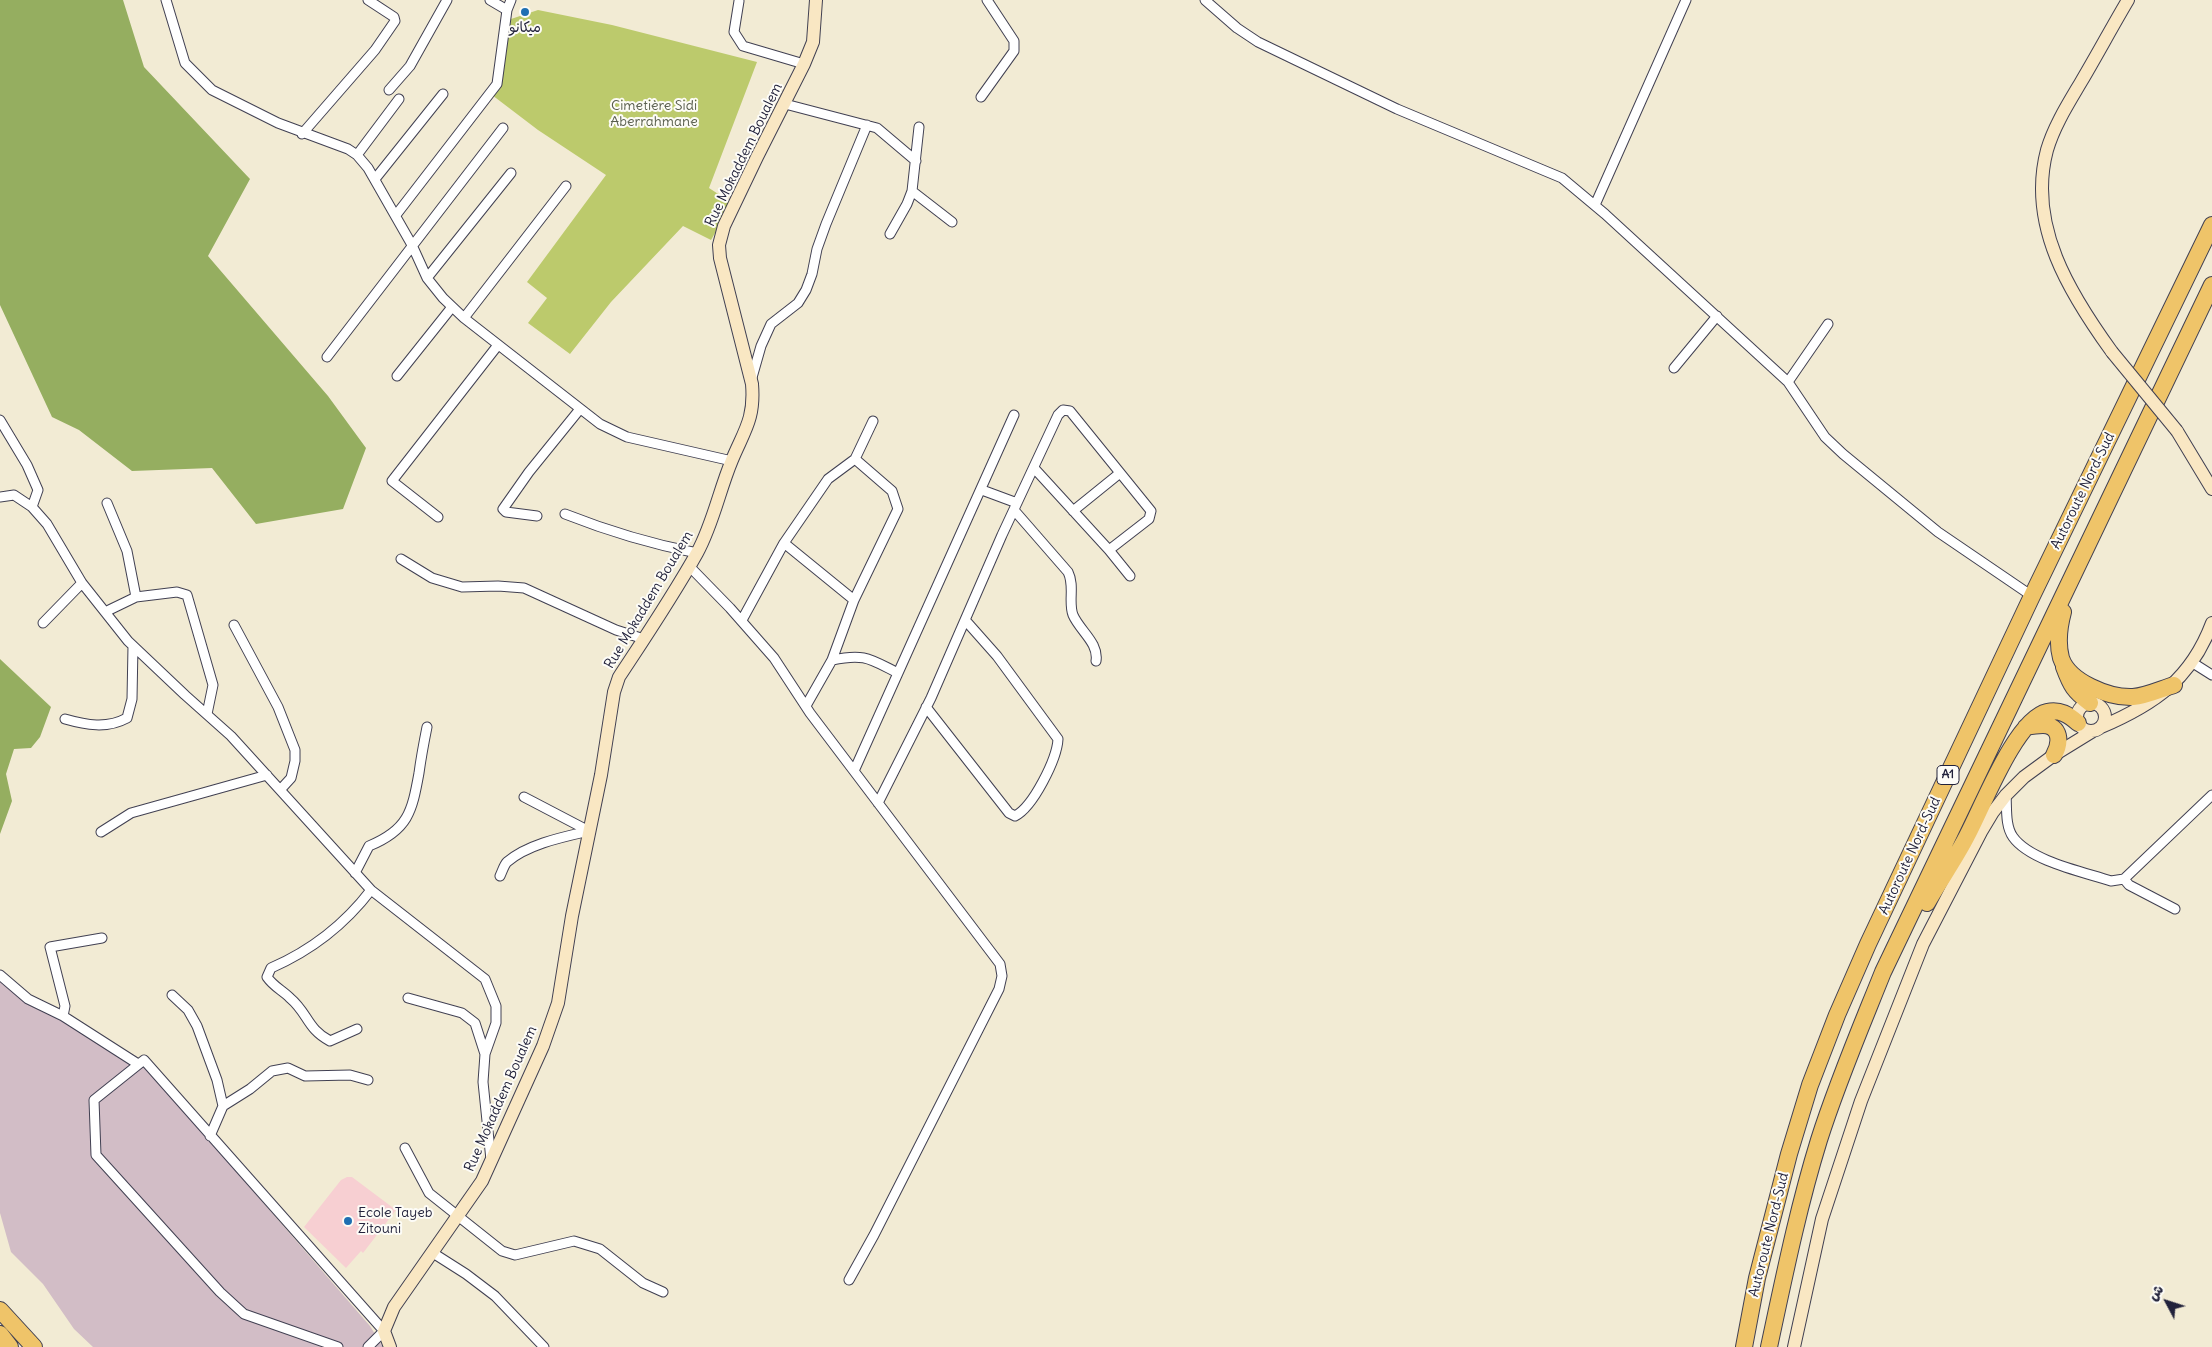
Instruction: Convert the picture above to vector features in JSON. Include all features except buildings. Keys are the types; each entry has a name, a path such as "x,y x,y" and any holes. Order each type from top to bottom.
{"highway":[{"name":"Autoroute Nord-Sud","path":"1744,1347 1757,1278 1789,1154 1810,1085 1837,1015 1872,935 2032,596 2212,225"},
{"name":"Autoroute Nord-Sud","path":"1769,1347 1793,1233 1819,1140 1883,972 2070,585 2212,285"},
{"path":"2070,585 2059,636 2062,660 2070,684 2076,693 2095,704"},
{"path":"2062,660 2072,672 2090,686 2117,696 2134,697 2174,685"},
{"path":"1883,972 1908,937 1968,835 2017,738 2026,727 2046,712 2060,711 2078,723"},
{"path":"2026,727 2044,724 2053,729 2059,737 2059,745 2054,755"},
{"path":"0,1310 34,1347"},
{"path":"0,1334 10,1347"}],"main road":[{"name":"Rue Mokaddem Boualem","path":"384,1331 394,1307 482,1181 540,1054 558,1002 604,759 614,692 619,677 697,553 715,512 732,461 746,432 754,402 751,382 720,258 719,245 724,226 785,104 813,42 816,0"},
{"path":"2128,0 2058,121 2044,167 2043,204 2050,242 2076,299 2112,352 2177,431 2212,489"},
{"path":"1794,1347 1822,1219 1860,1101 1923,944 1981,832 2006,795 2024,777 2054,755 2097,729 2128,715 2174,685 2193,663 2206,640 2212,623"},
{"path":"2072,744 2078,735 2079,710 2095,704 2128,715"},
{"path":"2078,723 2084,729 2097,729 2104,723 2105,713 2095,704"},
{"path":"384,1331 390,1347"}],"street":[{"path":"168,0 185,63 212,90 302,134 348,149 357,155 375,179 396,215 427,278 464,318 600,424 627,437 732,461"},
{"path":"302,134 375,50 395,21 394,17 368,0"},
{"path":"389,90 410,66 447,0"},
{"path":"490,0 507,10"},
{"path":"396,215 497,84 507,10 511,0"},
{"path":"981,97 1014,51 1014,41 987,0"},
{"path":"1205,0 1237,28 1258,42 1397,110 1562,178 1595,204 1788,382 1825,437 1843,454 1938,532 2032,596"},
{"path":"1595,204 1686,0"},
{"path":"738,1 734,32 744,46 804,64"},
{"path":"375,179 443,94"},
{"path":"357,155 399,99"},
{"path":"785,104 877,128 916,161"},
{"path":"751,382 771,324 793,308 806,290 812,274 817,248 867,125"},
{"path":"890,234 908,204 912,191 919,127"},
{"path":"327,357 503,128"},
{"path":"427,278 510,173"},
{"path":"464,318 566,186"},
{"path":"912,191 952,222"},
{"path":"397,376 452,307"},
{"path":"1674,368 1717,316"},
{"path":"1788,382 1828,324"},
{"path":"438,517 392,481 498,345"},
{"path":"537,516 511,513 503,509 534,465 580,409"},
{"path":"878,803 926,707 1058,415 1063,410 1070,411 1151,511 1149,519 1109,550"},
{"path":"854,772 898,673 932,603 1014,415"},
{"path":"0,420 27,465 38,490 32,507"},
{"path":"742,620 784,543 828,479 855,459 873,421"},
{"path":"807,704 832,660 854,600 898,509 892,491 855,459"},
{"path":"1034,468 1109,550 1130,576"},
{"path":"1073,511 1120,473"},
{"path":"982,490 1016,507 1068,572 1071,578 1072,613 1081,630 1094,645 1097,653 1096,661"},
{"path":"0,497 14,495 32,507 47,524 82,583 133,646 231,736 371,890 485,979 496,1006 496,1022 485,1054 483,1082 491,1160"},
{"path":"107,503 127,551 136,597"},
{"path":"565,514 617,534 660,546 697,553"},
{"path":"784,543 854,600"},
{"path":"401,559 432,578 462,586 524,588 616,630 644,639"},
{"path":"689,566 742,620 774,658 807,704 810,713 1000,964 1002,976 998,989 874,1235 849,1280"},
{"path":"43,623 82,583"},
{"path":"105,612 136,597 177,592 187,595 214,685 206,714"},
{"path":"926,707 1010,813 1015,816 1020,814 1036,797 1058,739 997,656 966,621"},
{"path":"234,625 278,707 295,750 295,761 291,778 280,790"},
{"path":"65,720 88,726 116,724 126,718 132,699 133,646"},
{"path":"832,660 859,656 867,657 898,673"},
{"path":"2193,663 2212,675"},
{"path":"355,873 369,846 381,841 398,829 408,815 415,799 428,727"},
{"path":"101,832 131,813 268,775"},
{"path":"2006,795 2007,820 2012,836 2022,846 2037,856 2111,881 2124,879 2212,795"},
{"path":"524,797 589,831"},
{"path":"500,876 506,863 522,853 561,838 589,831"},
{"path":"2124,879 2137,890 2175,909"},
{"path":"357,1029 330,1042 309,1026 301,1010 290,998 273,986 267,977 271,968 292,959 354,912 371,890"},
{"path":"63,1016 65,1006 50,947 102,938"},
{"path":"0,975 28,999 63,1016 138,1064"},
{"path":"172,995 188,1010 197,1026 217,1080 223,1106"},
{"path":"408,998 462,1013 475,1023 485,1054"},
{"path":"338,1347 244,1314 220,1292 96,1155 94,1100 144,1060 384,1331 368,1347"},
{"path":"210,1136 223,1106 250,1089 272,1071 288,1068 305,1076 350,1075 368,1080"},
{"path":"405,1148 429,1193 502,1251 515,1255 574,1241 600,1249 644,1283 663,1292"},
{"path":"433,1253 466,1274 495,1296 544,1347"}],"shaded area":[{"path":"0,974 32,1005 136,1056 370,1326 383,1347 93,1347 74,1329 43,1284 11,1252 0,1213"},
{"name":"Ecole Tayeb Zitouni","path":"352,1177 396,1210 363,1253 361,1251 346,1268 304,1227 341,1180"}],"green space":[{"path":"0,0 123,0 144,67 250,179 208,256 328,396 366,448 343,509 256,524 212,468 132,471 79,430 52,417 0,305"},
{"name":"Cimetière Sidi Aberrahmane","path":"538,10 612,25 757,62 709,188 732,203 711,240 683,226 611,302 570,354 528,323 547,298 527,282 606,175 538,130 492,95 501,82 511,19"},
{"path":"0,659 51,707 40,737 31,748 14,749 6,774 12,801 0,834"}],"place":[{"name":"ميكانو","path":"525,12"},
{"name":"Ecole Tayeb Zitouni","path":"348,1221"}]}
